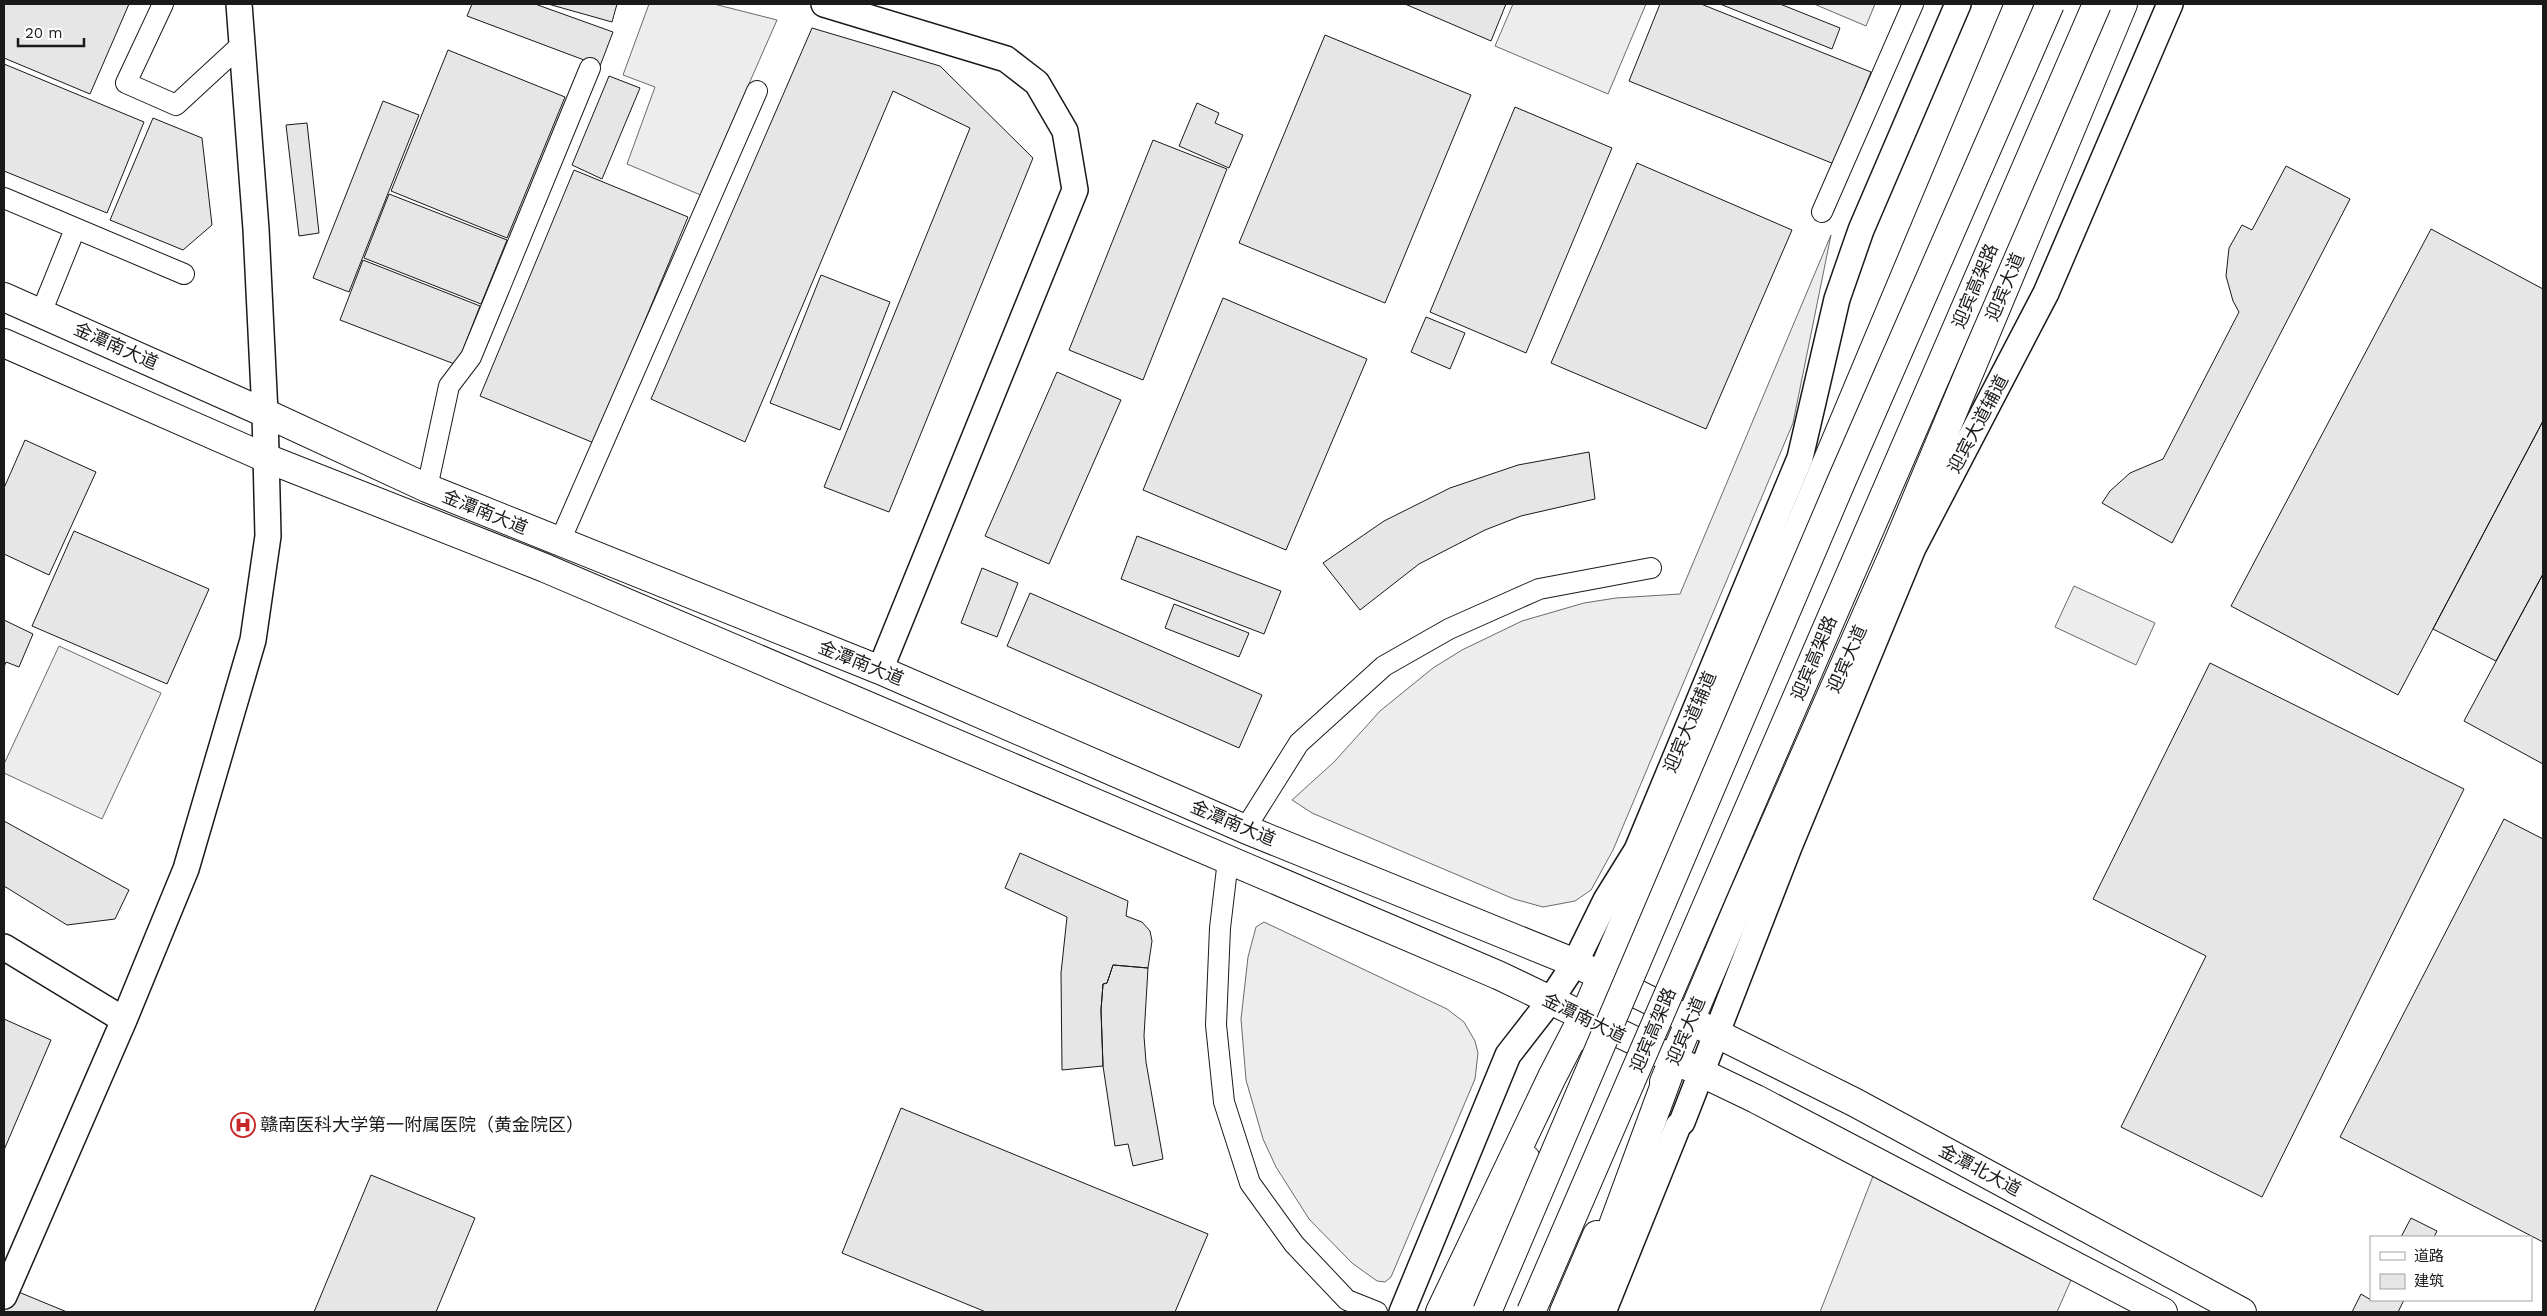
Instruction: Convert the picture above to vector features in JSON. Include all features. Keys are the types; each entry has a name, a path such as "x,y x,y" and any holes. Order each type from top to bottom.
{"main road":[{"path":"1440,1312 1602,977 1632,904 1801,524 2019,4"},
{"path":"1487,1312 1838,489 2050,4"},
{"name":"迎宾高架路","path":"1531,1312 2097,4"},
{"name":"迎宾大道","path":"1564,1312 1691,1023 1734,916 1896,548 2123,4"},
{"name":"金潭南大道","path":"4,297 265,413 427,488 880,670 1244,829 1575,964 1716,1034"},
{"name":"金潭南大道","path":"4,343 266,458 545,568 1498,976 1701,1073"},
{"path":"1463,1312 1583,1017"},
{"name":"金潭北大道","path":"1716,1034 1854,1102 2242,1312"},
{"path":"1581,1312 1674,1060"},
{"path":"1701,1073 1756,1099 2163,1312"}],"street":[{"path":"163,4 126,83 176,105 241,45"},
{"path":"4,1296 124,1020 186,869 253,640 268,536 265,413 256,229 239,4"},
{"path":"824,4 1006,59 1037,83 1065,131 1075,190 880,670"},
{"path":"1822,212 1913,4"},
{"name":"迎宾大道辅道","path":"1402,1312 1508,1055 1550,1002 1575,964 1606,900 1637,850 1800,458 1837,299 1861,230 1958,4"},
{"name":"迎宾大道辅道","path":"1603,1312 1701,1073 1789,847 1913,548 2046,293 2170,4"},
{"path":"427,488 449,386 471,357 590,68"},
{"path":"560,542 757,91"},
{"path":"4,198 184,274"},
{"path":"41,313 76,229"},
{"path":"1244,829 1299,743 1384,666 1449,629 1538,589 1651,568"},
{"path":"1228,860 1220,928 1216,1025 1224,1102 1250,1183 1294,1244 1347,1300 1377,1312"},
{"path":"4,947 124,1020"}],"shaded area":[{"path":"649,4 714,4 777,20 748,86 715,201 627,164 655,87 623,75"},
{"path":"1513,4 1646,4 1608,94 1495,46"},
{"path":"1814,4 1875,4 1866,26"},
{"path":"1831,235 1793,423 1613,850 1591,890 1575,901 1543,907 1514,899 1312,813 1292,800 1334,762 1380,711 1433,668 1462,650 1522,621 1584,603 1616,598 1680,594"},
{"path":"2074,586 2155,623 2136,665 2055,627"},
{"path":"59,646 161,693 102,819 4,773 4,764"},
{"path":"1264,922 1447,1009 1464,1022 1475,1041 1478,1053 1475,1079 1391,1277 1385,1282 1377,1281 1352,1263 1309,1219 1276,1167 1263,1139 1246,1080 1241,1019 1248,957 1256,927"},
{"path":"1873,1176 2071,1280 2057,1312 1820,1312"}],"building":[{"path":"4,4 129,4 90,94 4,58"},
{"path":"472,4 535,4 613,32 600,66 467,16"},
{"path":"548,4 617,4 612,22"},
{"path":"1405,4 1506,4 1491,41"},
{"path":"1660,4 1701,4 1871,72 1834,164 1629,81"},
{"path":"1720,4 1780,4 1840,28 1832,49"},
{"path":"812,28 940,66 1033,158 889,512 824,487 970,128 893,91 745,442 651,399"},
{"path":"1325,35 1471,95 1385,303 1239,243"},
{"path":"448,50 565,97 507,238 391,191"},
{"path":"4,64 144,122 107,213 4,171"},
{"path":"609,76 640,88 602,179 572,165"},
{"path":"383,101 419,115 349,292 313,278"},
{"path":"1197,103 1219,113 1215,123 1243,135 1229,168 1179,146"},
{"path":"1515,107 1612,148 1526,353 1430,312"},
{"path":"153,118 202,138 212,225 183,250 110,220"},
{"path":"307,123 319,233 299,236 286,125"},
{"path":"1153,140 1227,169 1143,380 1069,350"},
{"path":"1637,163 1792,230 1706,429 1551,363"},
{"path":"2286,166 2350,199 2172,543 2102,503 2110,491 2130,473 2163,459 2239,312 2233,301 2226,276 2229,248 2242,225 2252,230"},
{"path":"574,170 688,217 594,443 480,396"},
{"path":"389,194 507,240 481,304 364,258"},
{"path":"2431,229 2543,289 2543,421 2398,695 2231,606"},
{"path":"363,260 480,306 457,365 340,320"},
{"path":"821,275 890,302 840,430 770,403"},
{"path":"1223,298 1367,359 1286,550 1143,490"},
{"path":"1426,317 1465,333 1450,369 1411,352"},
{"path":"1057,372 1121,400 1049,564 985,536"},
{"path":"2543,421 2543,574 2496,661 2433,629"},
{"path":"25,440 96,472 49,575 4,554 4,488"},
{"path":"1589,452 1595,499 1521,516 1485,530 1419,564 1360,610 1323,563 1384,521 1450,488 1518,465"},
{"path":"74,531 209,589 167,684 32,626"},
{"path":"1137,536 1281,591 1264,634 1121,579"},
{"path":"982,568 1018,583 997,637 961,623"},
{"path":"2543,574 2543,764 2464,721"},
{"path":"1030,593 1262,695 1239,748 1007,646"},
{"path":"1174,604 1249,633 1239,657 1165,628"},
{"path":"4,620 33,634 19,667 6,662 4,667"},
{"path":"2210,663 2464,789 2262,1197 2121,1127 2206,956 2093,899"},
{"path":"2504,819 2543,839 2543,1242 2340,1137"},
{"path":"4,821 129,890 115,919 67,925 4,886"},
{"path":"1020,853 1128,901 1126,916 1142,922 1150,931 1152,941 1148,968 1113,965 1107,983 1103,984 1101,1010 1103,1066 1062,1070 1061,973 1067,917 1005,888"},
{"path":"1113,965 1148,968 1144,1036 1146,1062 1163,1159 1133,1166 1128,1144 1115,1146 1103,1066 1101,1010 1103,984 1107,983"},
{"path":"4,1019 51,1040 4,1150"},
{"path":"901,1108 1208,1234 1175,1312 986,1312 842,1253"},
{"path":"371,1175 475,1218 436,1312 314,1312"},
{"path":"2411,1218 2437,1231 2434,1236 2402,1236"},
{"path":"4,1286 67,1312 4,1312"},
{"path":"2361,1294 2370,1301 2404,1301 2398,1312 2352,1312"}],"place":[{"name":"赣南医科大学第一附属医院（黄金院区）","path":"243,1125"}]}
